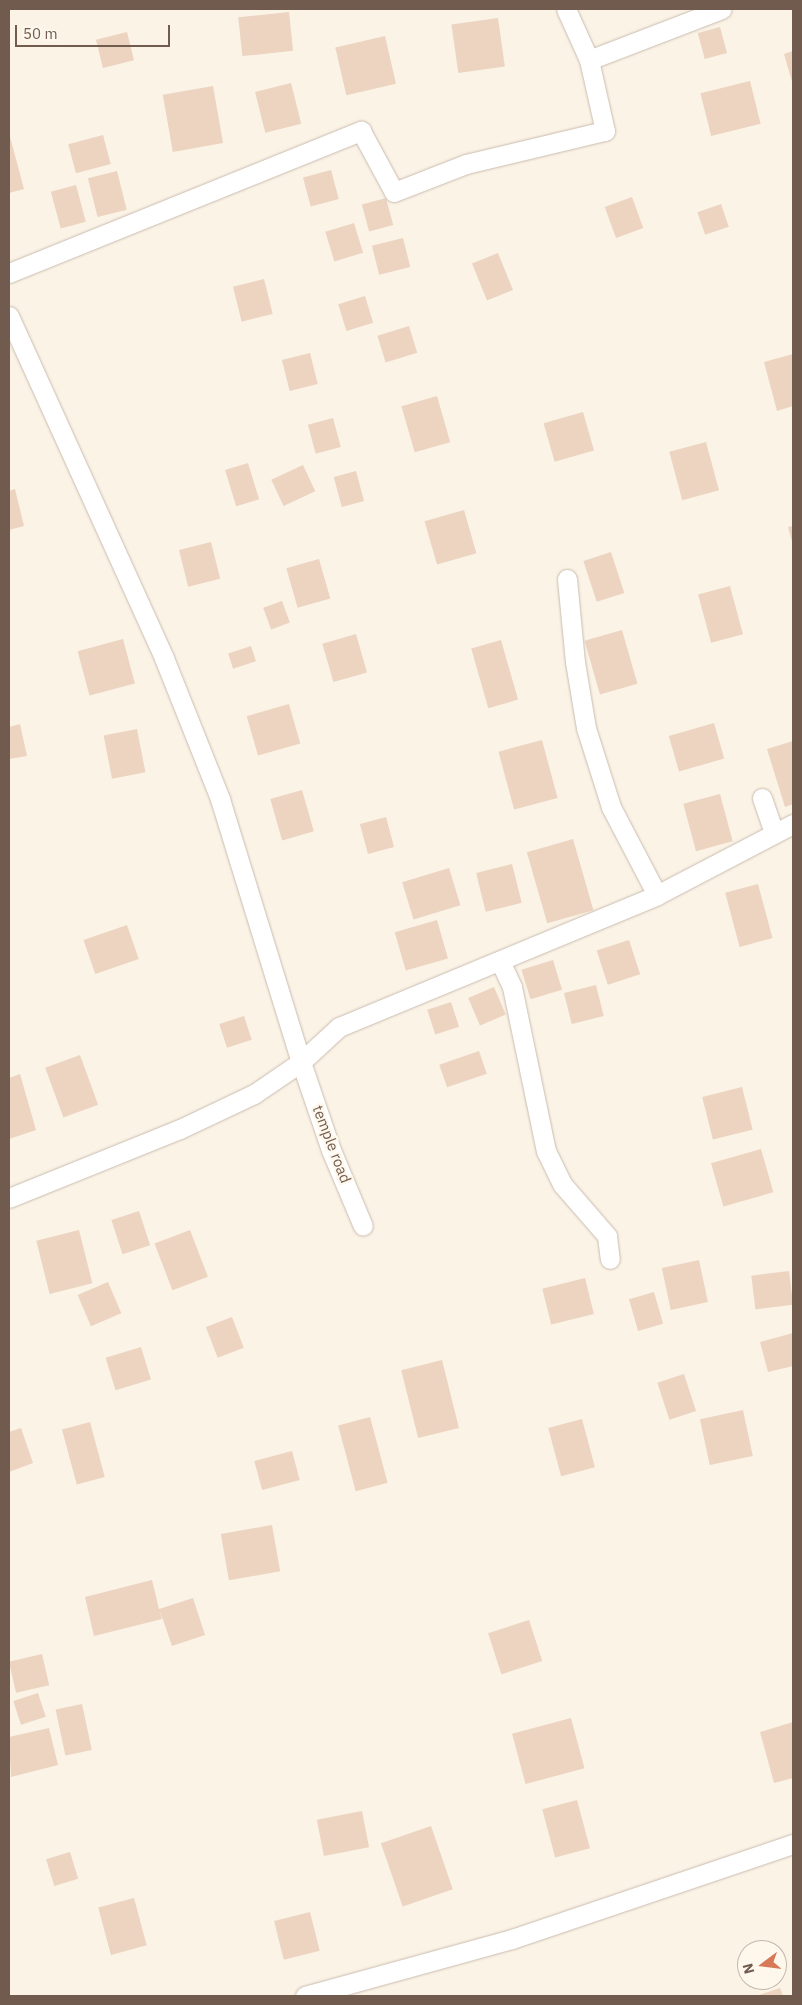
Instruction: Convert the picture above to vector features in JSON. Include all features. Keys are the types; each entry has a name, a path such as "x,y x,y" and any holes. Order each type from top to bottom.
{"street":[{"path":"9,273 361,131 394,192 466,164 605,131 589,60 566,9"},
{"path":"589,60 722,9"},
{"name":"temple road","path":"9,316 164,658 220,799 301,1062 331,1150 363,1226"},
{"path":"567,579 575,662 586,728 612,807 657,895"},
{"path":"762,798 774,833"},
{"path":"9,1198 180,1129 254,1094 301,1062 339,1027 657,895 793,824"},
{"path":"500,961 512,987 546,1151 562,1184 607,1236 610,1260"},
{"path":"306,1996 512,1938 793,1844"}],"building":[{"path":"289,12 293,51 242,56 238,17"},
{"path":"498,18 505,67 458,73 451,25"},
{"path":"720,27 727,53 705,59 698,33"},
{"path":"127,32 134,60 103,68 96,40"},
{"path":"385,36 396,84 346,95 335,47"},
{"path":"793,51 793,85 784,54"},
{"path":"750,81 761,124 711,136 701,93"},
{"path":"291,83 301,124 265,133 255,92"},
{"path":"213,86 223,143 173,152 163,95"},
{"path":"9,133 24,189 9,193"},
{"path":"103,135 111,164 76,173 68,144"},
{"path":"331,170 339,199 311,206 303,178"},
{"path":"117,171 127,210 98,217 88,178"},
{"path":"76,185 86,222 61,228 51,192"},
{"path":"632,197 643,228 616,238 605,207"},
{"path":"386,198 393,225 369,232 362,204"},
{"path":"721,204 729,227 705,235 697,212"},
{"path":"354,223 363,253 334,261 325,232"},
{"path":"403,238 410,267 379,275 372,246"},
{"path":"498,253 513,290 487,301 472,263"},
{"path":"264,279 273,314 242,322 233,287"},
{"path":"365,296 373,323 346,331 338,304"},
{"path":"409,326 417,353 386,362 377,336"},
{"path":"310,353 318,384 290,391 282,360"},
{"path":"793,354 793,406 777,411 764,362"},
{"path":"437,396 450,442 415,452 401,406"},
{"path":"583,412 594,450 555,462 544,423"},
{"path":"333,418 341,447 316,454 308,425"},
{"path":"706,442 719,490 682,500 669,452"},
{"path":"248,463 259,499 236,506 225,470"},
{"path":"303,465 315,491 284,506 271,480"},
{"path":"356,471 364,501 342,507 334,477"},
{"path":"15,489 24,526 9,530 9,491"},
{"path":"464,510 476,553 437,565 425,521"},
{"path":"793,526 793,545 788,527"},
{"path":"211,542 220,579 188,587 179,550"},
{"path":"611,552 624,593 597,602 583,561"},
{"path":"319,559 330,598 298,608 286,568"},
{"path":"730,586 743,634 711,643 698,595"},
{"path":"282,601 290,623 271,629 263,608"},
{"path":"622,630 637,684 600,695 585,641"},
{"path":"356,634 367,672 333,682 322,644"},
{"path":"123,639 135,683 90,696 78,651"},
{"path":"501,640 518,700 488,708 471,649"},
{"path":"251,646 256,661 233,669 228,653"},
{"path":"289,704 300,743 258,756 247,716"},
{"path":"714,723 724,759 679,772 669,736"},
{"path":"20,724 27,756 9,759 9,727"},
{"path":"137,729 145,772 112,779 104,735"},
{"path":"542,740 558,798 514,810 499,752"},
{"path":"793,741 793,804 785,807 767,749"},
{"path":"302,790 314,831 282,840 270,799"},
{"path":"720,794 733,841 696,851 683,804"},
{"path":"386,817 394,847 368,854 360,824"},
{"path":"573,839 593,910 547,923 527,852"},
{"path":"512,864 522,903 486,912 476,873"},
{"path":"449,868 460,905 414,920 402,882"},
{"path":"758,884 772,938 740,947 725,893"},
{"path":"437,920 448,958 406,971 395,932"},
{"path":"127,925 139,959 95,974 84,940"},
{"path":"629,940 640,974 608,985 597,951"},
{"path":"553,960 562,990 531,999 521,970"},
{"path":"596,985 604,1016 572,1024 564,993"},
{"path":"494,987 506,1015 480,1026 468,998"},
{"path":"451,1002 459,1027 435,1034 427,1010"},
{"path":"244,1016 252,1040 227,1048 219,1024"},
{"path":"479,1051 487,1074 447,1087 439,1065"},
{"path":"80,1055 98,1105 63,1117 45,1068"},
{"path":"20,1074 36,1130 9,1139 9,1078"},
{"path":"742,1087 753,1130 713,1140 702,1097"},
{"path":"761,1149 773,1192 723,1207 711,1163"},
{"path":"139,1211 150,1245 123,1254 111,1220"},
{"path":"79,1230 92,1283 50,1294 36,1241"},
{"path":"190,1230 208,1277 172,1290 155,1244"},
{"path":"699,1260 708,1302 671,1310 662,1268"},
{"path":"789,1271 793,1305 755,1309 751,1276"},
{"path":"585,1278 594,1314 551,1325 542,1289"},
{"path":"108,1282 121,1313 91,1326 78,1295"},
{"path":"654,1292 663,1324 638,1331 629,1299"},
{"path":"232,1317 244,1348 218,1358 206,1327"},
{"path":"793,1333 793,1366 768,1372 760,1342"},
{"path":"141,1347 151,1380 116,1390 106,1358"},
{"path":"442,1360 459,1428 418,1438 401,1370"},
{"path":"684,1374 696,1411 669,1420 657,1383"},
{"path":"743,1410 753,1456 710,1465 700,1419"},
{"path":"370,1417 388,1483 356,1491 338,1426"},
{"path":"582,1419 595,1467 561,1476 548,1428"},
{"path":"90,1422 105,1477 77,1485 62,1430"},
{"path":"21,1428 33,1463 9,1472 9,1432"},
{"path":"292,1451 300,1480 262,1490 254,1461"},
{"path":"272,1525 280,1571 229,1580 221,1534"},
{"path":"152,1580 159,1609 193,1598 205,1635 172,1646 160,1611 162,1619 94,1636 85,1597"},
{"path":"529,1620 542,1661 501,1674 488,1633"},
{"path":"42,1654 49,1685 16,1693 9,1662"},
{"path":"38,1693 46,1717 21,1725 13,1701"},
{"path":"82,1704 92,1750 65,1756 56,1710"},
{"path":"571,1718 584,1768 526,1784 512,1734"},
{"path":"793,1722 793,1778 774,1783 760,1732"},
{"path":"49,1728 58,1765 11,1777 9,1737"},
{"path":"577,1800 590,1848 555,1858 542,1809"},
{"path":"362,1811 369,1847 324,1856 317,1820"},
{"path":"431,1826 453,1889 403,1907 381,1843"},
{"path":"70,1852 78,1879 54,1886 46,1859"},
{"path":"134,1898 147,1945 111,1955 98,1908"},
{"path":"310,1912 320,1951 284,1960 274,1921"},
{"path":"774,1990 781,1990 783,1996 756,1996"}]}
